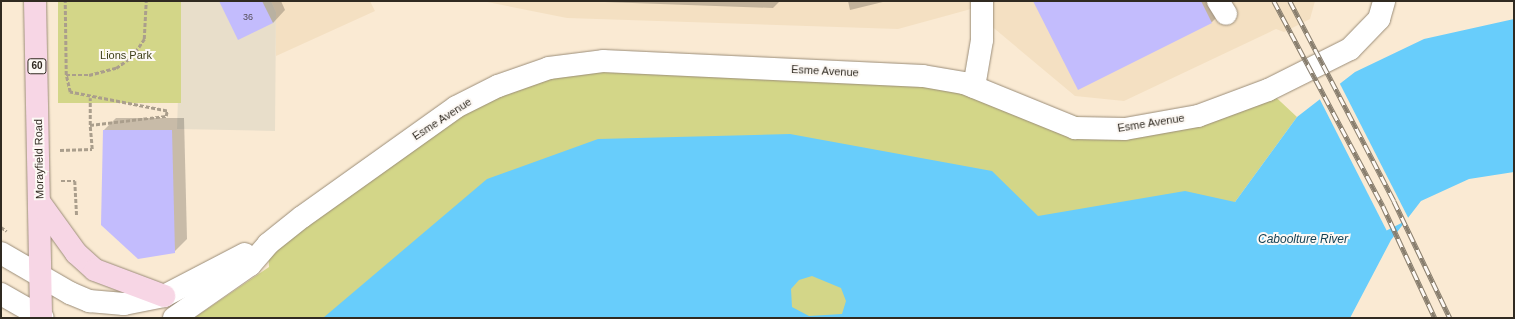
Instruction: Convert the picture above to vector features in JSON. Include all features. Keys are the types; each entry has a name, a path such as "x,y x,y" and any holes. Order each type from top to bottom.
{"main road":[{"name":"Morayfield Road","path":"35,1 41,318"},
{"path":"40,203 76,253 95,270 164,296"}],"street":[{"path":"974,87 982,40 982,1"},
{"name":"Esme Avenue","path":"1,253 40,277 76,296 106,304 142,302 164,296 268,244 456,107 498,86 550,68 603,60 923,76 974,87 1074,128 1125,129 1198,116 1268,90 1350,49 1379,19 1384,1"},
{"name":"Esme Avenue","path":"174,318 250,265 268,244"},
{"path":"1,294 41,318"}],"path":[{"path":"65,1 66,74 70,92 90,98 167,111 166,116 90,125"},
{"path":"66,74 89,75 116,68 132,57 144,39 146,1"},
{"path":"60,158 60,150 92,149 90,98"},
{"path":"60,173 61,181 75,181 78,224"}],"shaded area":[{"path":"181,1 271,1 276,12 275,131 177,129"},
{"path":"271,1 370,1 375,11 276,56 276,12"},
{"path":"482,1 1315,1 1310,19 1284,32 1276,29 1124,101 1075,96 971,9 898,29 567,18"}],"green space":[{"name":"Lions Park","path":"58,1 181,1 181,103 58,103"},
{"path":"549,68 923,76 1125,129 1268,90 1297,117 1235,202 1167,318 194,318 269,267 268,244 456,107"}],"water":[{"name":"Caboolture River","path":"1514,19 1514,172 1469,179 1421,201 1391,240 1350,318 323,318 487,179 598,139 790,134 992,171 1038,216 1185,191 1235,202 1297,117 1355,72 1424,39","holes":["812,276 841,288 846,301 842,314 809,316 792,307 791,289 799,280"]}],"pier":[{"path":"1339,82 1409,219 1387,231 1317,93"}],"building":[{"path":"219,1 262,1 273,23 238,40"},
{"path":"1033,1 1201,1 1212,23 1078,90"},
{"path":"103,130 172,130 175,253 138,259 101,225"}],"railway":[{"path":"1274,1 1383,206 1435,318"},
{"path":"1290,1 1394,201 1450,318"}]}
